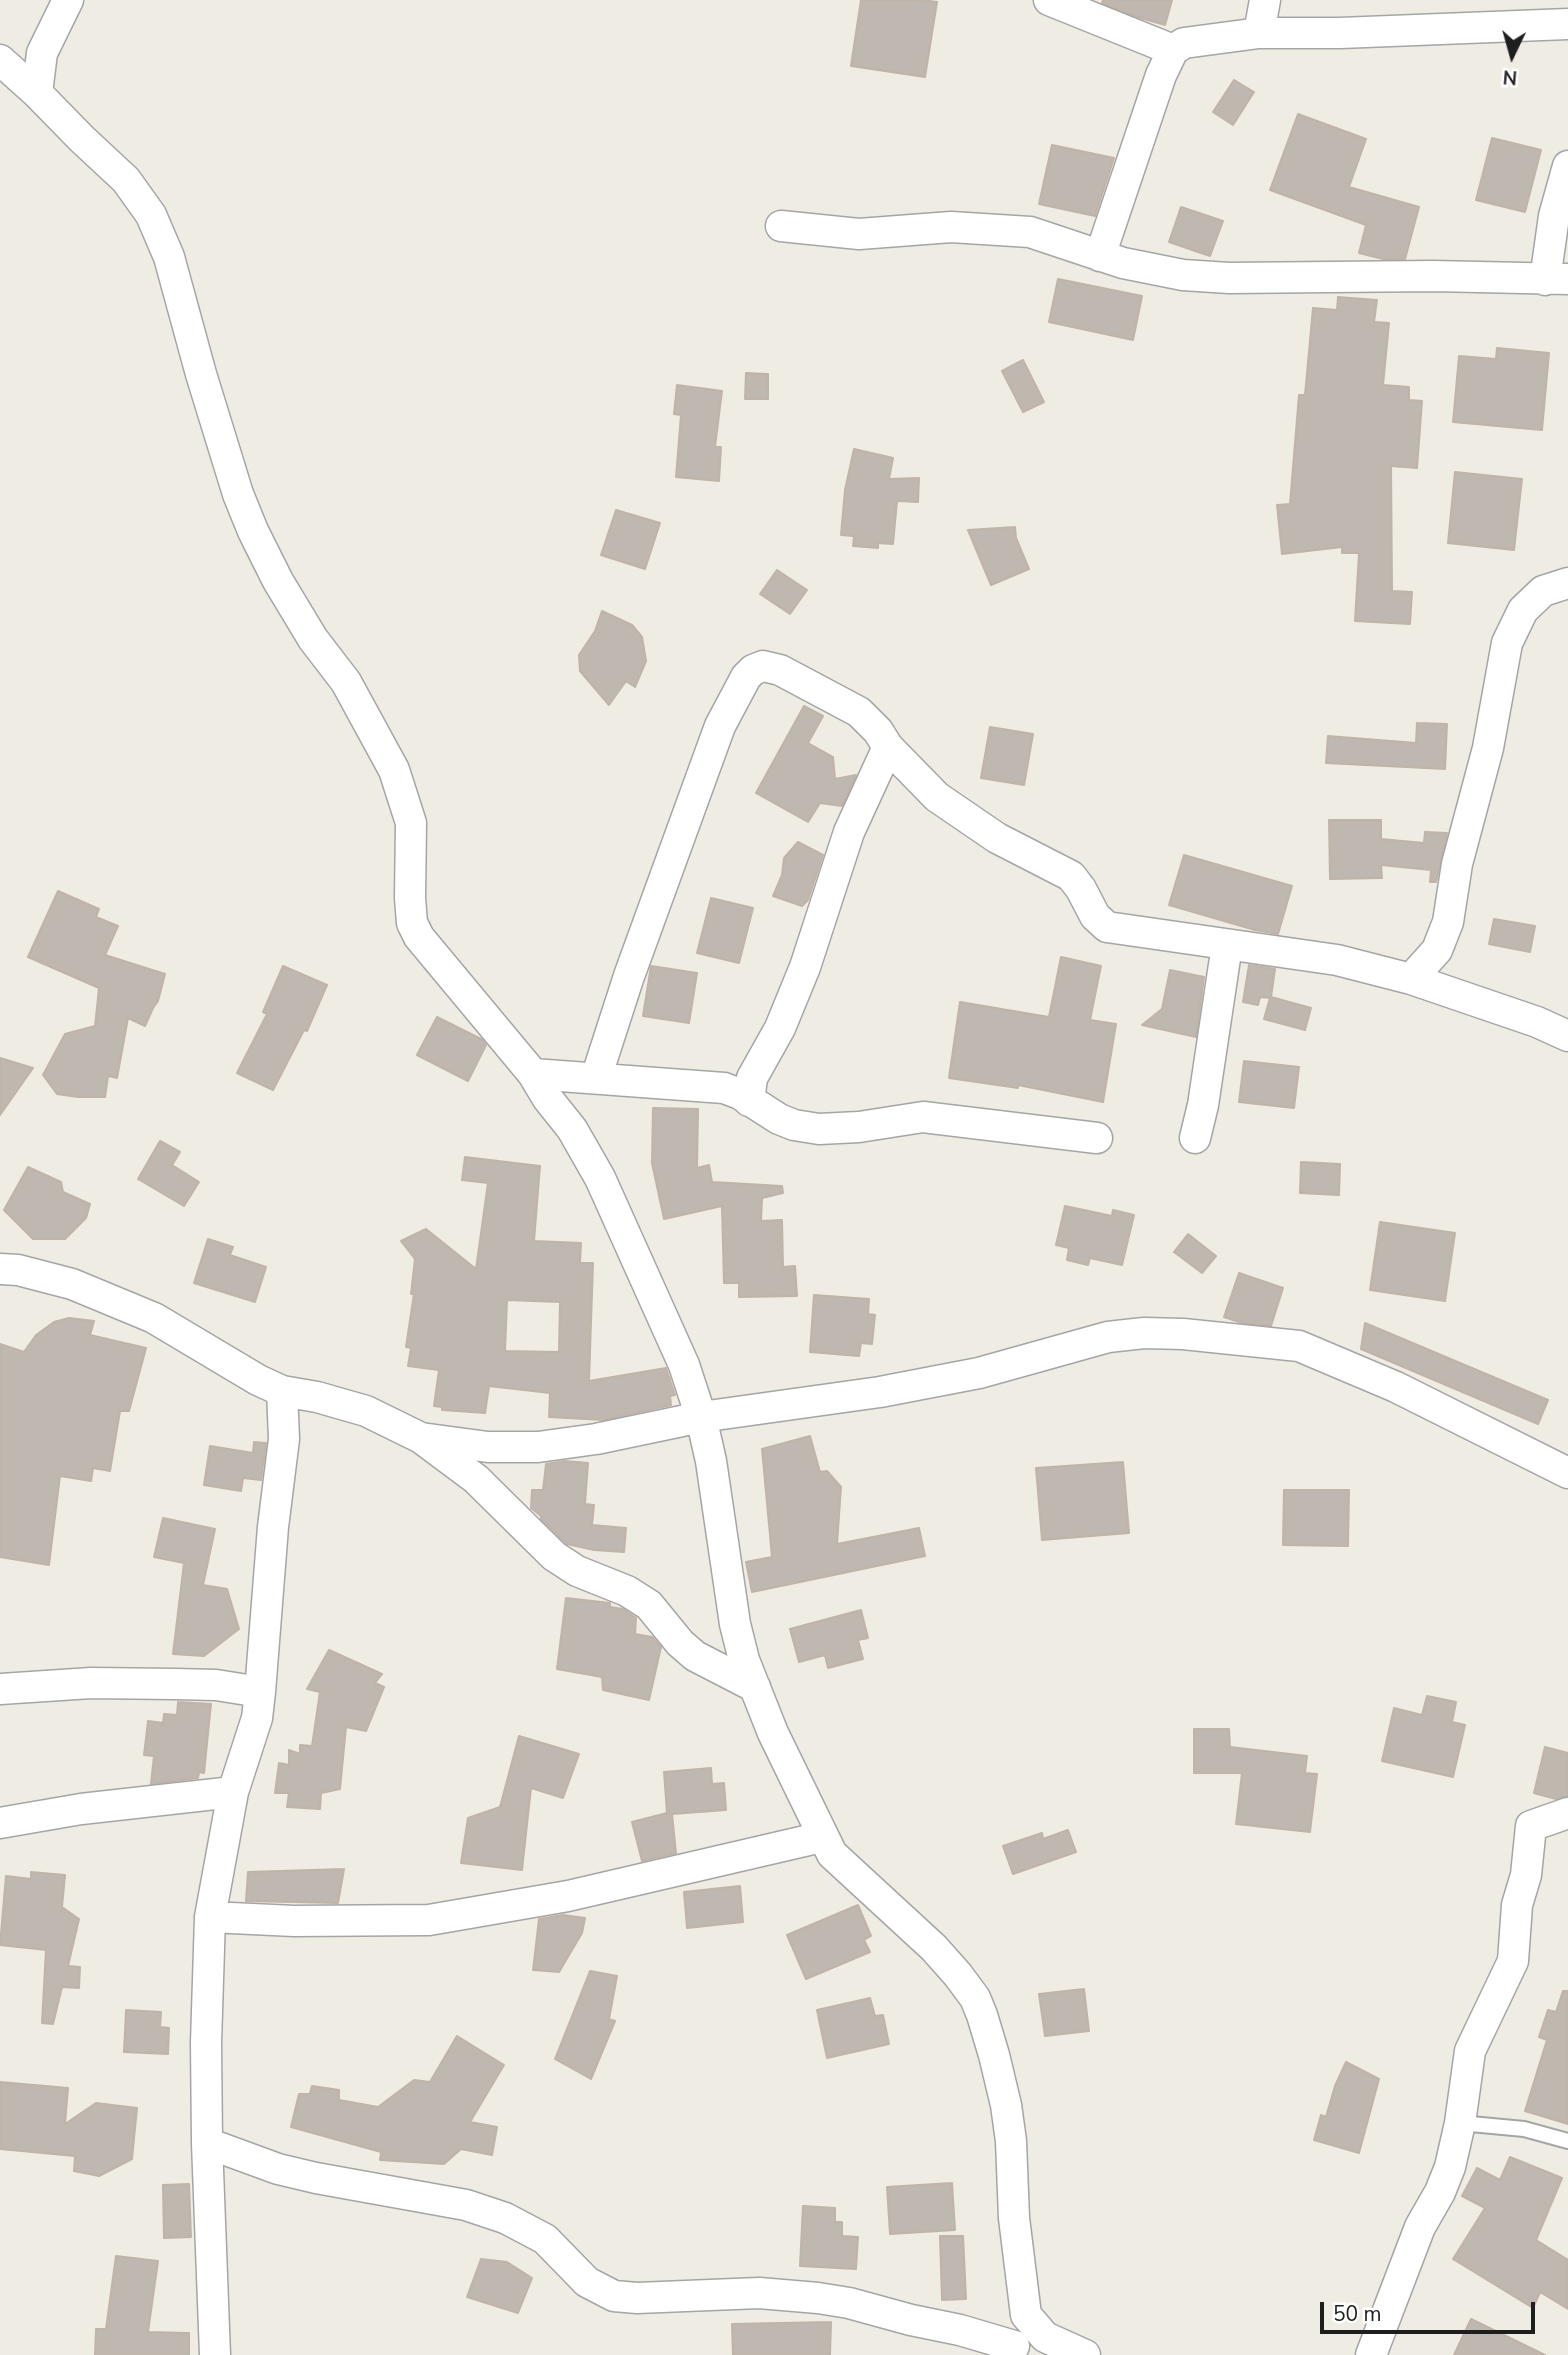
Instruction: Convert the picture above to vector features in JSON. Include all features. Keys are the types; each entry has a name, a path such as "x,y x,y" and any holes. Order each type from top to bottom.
{"street":[{"path":"37,93 42,53 68,0"},
{"path":"1049,0 1173,50"},
{"path":"1259,33 1265,0"},
{"path":"1100,256 1161,75 1173,50 1184,43 1259,33 1340,33 1568,24"},
{"path":"0,60 126,180 152,215 169,257 201,374 238,494 253,531 278,581 313,639 346,682 394,770 411,823 410,910 419,937 533,1074 548,1099 572,1129 600,1178 684,1365 701,1417 711,1461 735,1624 744,1660 773,1733 822,1837 840,1862 934,1948 975,1998 1000,2080 1011,2141 1014,2218 1026,2315 1012,2351 960,2330 818,2298 758,2292 623,2298 587,2282 545,2239 505,2218 466,2206 290,2172 207,2143"},
{"path":"781,226 859,234 951,227 1030,232 1123,263 1206,277 1433,276 1557,280 1554,216 1568,166"},
{"path":"1411,979 1437,950 1448,922 1457,864 1488,747 1507,643 1523,610 1543,591 1568,583"},
{"path":"596,1078 628,976 720,726 746,677 758,667 771,668 836,698 868,719 914,776 962,815 997,838 1070,876 1081,889 1095,916 1107,927 1337,960 1411,979 1537,1022 1568,1036"},
{"path":"750,1101 752,1078 785,1016 809,954 849,832 888,747"},
{"path":"1195,1138 1205,1092 1227,945"},
{"path":"533,1074 724,1088 779,1119 794,1125 819,1129 859,1127 923,1117 1097,1138"},
{"path":"0,1269 18,1270 72,1284 154,1318 258,1380 282,1391 317,1397 366,1411 422,1438 476,1479 554,1556 578,1571 627,1591 649,1605 680,1643 695,1656 755,1687"},
{"path":"422,1438 488,1447 538,1447 596,1439 701,1417 880,1392 967,1376 1108,1337 1144,1333 1183,1334 1299,1346 1396,1387 1568,1473"},
{"path":"215,2355 207,2143 206,2043 210,1917 233,1792 257,1718 273,1527 284,1439 282,1391"},
{"path":"0,1689 91,1683 216,1685 260,1692"},
{"path":"0,1823 80,1809 233,1792"},
{"path":"1371,2355 1420,2227 1440,2192 1450,2167 1460,2123 1470,2051 1513,1961 1517,1905 1526,1875 1531,1826 1568,1813"},
{"path":"210,1917 293,1921 429,1920 568,1896 822,1837"},
{"path":"1026,2315 1045,2337 1085,2355"}],"lane":[{"path":"1460,2123 1524,2129 1568,2141"}],"building":[{"path":"861,0 937,2 925,77 851,66"},
{"path":"1103,0 1172,0 1165,25 1102,3"},
{"path":"1234,80 1254,92 1233,125 1213,112"},
{"path":"1298,114 1366,139 1349,187 1419,207 1405,259 1383,259 1359,253 1366,225 1270,190"},
{"path":"1492,138 1541,150 1525,212 1476,200"},
{"path":"1052,145 1114,158 1095,216 1039,204"},
{"path":"1181,207 1223,221 1210,256 1169,242"},
{"path":"1058,279 1142,296 1133,340 1049,322"},
{"path":"1338,297 1377,300 1374,322 1389,323 1383,385 1409,387 1409,400 1422,401 1417,468 1391,466 1392,591 1412,592 1410,624 1355,621 1359,553 1342,553 1342,547 1282,554 1277,505 1290,504 1299,395 1305,395 1313,308 1337,310"},
{"path":"1497,348 1549,353 1542,430 1453,422 1459,356 1496,359"},
{"path":"1023,360 1044,402 1023,412 1002,371"},
{"path":"746,373 768,374 768,399 745,399"},
{"path":"677,385 722,391 715,447 721,447 719,481 676,477 681,415 674,414"},
{"path":"854,449 893,458 889,479 919,478 918,502 897,501 893,544 878,543 878,548 853,546 854,536 841,535 845,490"},
{"path":"1455,472 1522,479 1514,550 1448,543"},
{"path":"616,510 660,523 645,569 601,555"},
{"path":"1015,527 1016,538 1029,569 991,585 968,530"},
{"path":"777,570 807,590 790,614 760,594"},
{"path":"602,611 632,625 642,637 646,661 635,687 626,681 609,705 580,671 579,655 595,631"},
{"path":"804,706 823,716 808,743 833,757 835,779 856,775 842,806 820,803 808,822 756,793"},
{"path":"1417,723 1447,724 1445,769 1326,763 1328,736 1416,743"},
{"path":"990,727 1033,734 1024,785 981,778"},
{"path":"1329,820 1381,820 1381,839 1424,843 1425,832 1447,833 1436,882 1430,882 1431,870 1381,865 1382,878 1330,879"},
{"path":"798,842 823,855 808,900 802,906 773,896 782,875 784,858"},
{"path":"1184,855 1292,886 1278,934 1169,905"},
{"path":"58,891 99,909 96,917 118,926 105,955 165,974 158,1001 145,1026 128,1018 117,1078 108,1076 105,1097 57,1094 43,1075 65,1034 95,1026 99,988 28,957"},
{"path":"711,898 753,908 739,963 697,953"},
{"path":"1494,919 1535,926 1530,952 1489,944"},
{"path":"1061,957 1101,966 1090,1020 1116,1024 1103,1102 1018,1085 1018,1088 949,1078 960,1002 1049,1017"},
{"path":"1249,965 1275,969 1271,997 1311,1008 1305,1030 1264,1019 1270,998 1260,997 1258,1005 1243,1002"},
{"path":"283,966 327,985 307,1031 304,1030 273,1090 237,1073 267,1014 263,1012"},
{"path":"651,966 697,973 689,1023 643,1016"},
{"path":"1170,970 1204,977 1196,1037 1142,1025 1162,1009"},
{"path":"437,1017 481,1039 486,1045 468,1081 417,1055"},
{"path":"0,1058 33,1068 0,1115"},
{"path":"1244,1061 1299,1067 1294,1108 1239,1102"},
{"path":"653,1108 698,1109 697,1168 709,1165 712,1182 782,1186 783,1193 762,1198 761,1221 782,1220 783,1267 795,1266 797,1296 739,1297 739,1283 724,1283 722,1206 664,1219 652,1163"},
{"path":"160,1141 180,1152 172,1165 199,1182 184,1206 138,1179"},
{"path":"465,1157 540,1166 534,1241 581,1243 580,1263 593,1263 589,1381 666,1368 675,1395 670,1396 671,1405 603,1420 549,1417 550,1393 489,1386 485,1413 442,1410 442,1407 434,1406 439,1370 408,1366 411,1348 406,1347 414,1294 411,1294 415,1259 401,1241 426,1229 476,1269 488,1183 462,1180","holes":["507,1300 560,1302 559,1352 505,1351"]},
{"path":"1301,1162 1340,1164 1339,1195 1300,1193"},
{"path":"28,1167 61,1182 63,1192 90,1204 86,1218 65,1239 33,1239 4,1210"},
{"path":"1065,1206 1112,1216 1113,1210 1134,1215 1122,1265 1090,1258 1088,1265 1067,1260 1069,1248 1056,1245"},
{"path":"1380,1222 1455,1233 1445,1301 1370,1290"},
{"path":"1188,1234 1216,1256 1202,1273 1174,1252"},
{"path":"208,1239 233,1247 230,1255 266,1267 255,1302 194,1283"},
{"path":"1239,1273 1283,1288 1271,1326 1242,1323 1224,1317"},
{"path":"814,1295 869,1299 868,1314 875,1315 872,1344 861,1343 859,1356 810,1352"},
{"path":"69,1318 94,1321 90,1335 146,1348 129,1411 120,1411 110,1471 93,1468 91,1481 60,1476 49,1565 0,1557 0,1344 24,1352 36,1335 54,1322"},
{"path":"1365,1323 1548,1400 1538,1424 1361,1349"},
{"path":"810,1436 820,1472 827,1471 841,1487 837,1544 919,1528 925,1556 752,1592 746,1562 772,1557 762,1449"},
{"path":"254,1442 266,1443 261,1480 243,1478 241,1491 204,1485 210,1446 253,1453"},
{"path":"565,1461 588,1463 585,1504 594,1505 592,1525 626,1528 624,1552 594,1550 567,1544 531,1508 532,1490 543,1490 546,1464"},
{"path":"1123,1462 1129,1533 1042,1540 1036,1468"},
{"path":"1284,1490 1349,1490 1348,1546 1283,1545"},
{"path":"163,1518 215,1529 203,1585 227,1589 239,1629 204,1656 173,1654 184,1563 154,1557"},
{"path":"566,1598 610,1603 610,1607 623,1609 636,1618 635,1634 652,1637 661,1647 649,1700 603,1690 602,1677 557,1669"},
{"path":"861,1610 868,1638 858,1640 863,1659 828,1668 825,1655 799,1662 790,1629"},
{"path":"329,1650 382,1674 375,1683 384,1687 366,1731 346,1727 340,1789 321,1793 320,1809 287,1807 289,1793 275,1793 279,1763 289,1765 289,1750 300,1754 300,1745 312,1746 320,1692 307,1689"},
{"path":"1427,1696 1456,1702 1452,1722 1465,1725 1453,1777 1382,1761 1394,1708 1422,1715"},
{"path":"178,1702 211,1704 204,1773 199,1772 198,1778 151,1784 154,1756 144,1755 148,1721 163,1723 164,1714 177,1715"},
{"path":"1194,1729 1229,1729 1230,1747 1307,1756 1305,1773 1317,1774 1310,1832 1236,1824 1242,1773 1194,1773"},
{"path":"519,1736 579,1754 563,1798 531,1788 522,1870 461,1863 468,1818 500,1807"},
{"path":"1545,1747 1568,1753 1568,1796 1556,1799 1534,1793"},
{"path":"711,1768 712,1784 724,1783 726,1810 672,1814 676,1853 642,1861 632,1822 667,1813 664,1772"},
{"path":"1068,1830 1076,1852 1013,1874 1003,1846 1042,1833 1043,1839"},
{"path":"344,1869 338,1903 246,1901 248,1872"},
{"path":"31,1872 65,1875 62,1907 79,1919 68,1966 80,1967 79,1988 62,1987 53,2024 42,2023 46,1950 0,1945 6,1876 31,1879"},
{"path":"740,1886 743,1922 687,1928 684,1892"},
{"path":"858,1905 871,1936 864,1940 870,1952 806,1979 787,1935"},
{"path":"563,1915 585,1918 582,1933 559,1972 533,1970 539,1919"},
{"path":"590,1971 617,1976 609,2019 615,2021 591,2079 555,2059"},
{"path":"1084,1989 1089,2031 1045,2036 1039,1994"},
{"path":"1563,1991 1568,1991 1568,2124 1525,2111 1547,2040 1539,2037 1548,2010 1556,2012"},
{"path":"870,1998 875,2016 883,2015 889,2044 827,2058 817,2010"},
{"path":"126,2010 161,2012 160,2027 169,2028 168,2054 124,2052"},
{"path":"457,2036 504,2065 470,2122 497,2127 492,2155 461,2149 444,2164 380,2160 381,2152 291,2127 299,2094 310,2094 312,2086 339,2090 339,2100 378,2107 414,2080 430,2082"},
{"path":"1346,2062 1379,2079 1359,2153 1314,2140 1321,2115 1326,2117 1335,2086"},
{"path":"0,2082 68,2088 65,2124 96,2103 137,2108 132,2159 99,2176 74,2171 75,2156 0,2149"},
{"path":"1510,2157 1562,2178 1536,2240 1568,2260 1568,2309 1540,2292 1533,2308 1453,2259 1485,2208 1462,2196 1477,2168 1500,2180"},
{"path":"952,2183 955,2230 890,2234 887,2187"},
{"path":"189,2184 191,2237 164,2238 163,2185"},
{"path":"803,2206 835,2208 835,2222 842,2222 842,2236 858,2237 856,2269 800,2266"},
{"path":"940,2236 963,2236 966,2299 942,2300"},
{"path":"116,2256 158,2261 148,2332 189,2333 189,2355 95,2355 96,2329 106,2329"},
{"path":"481,2259 507,2262 532,2278 518,2313 467,2297"},
{"path":"1471,2319 1545,2355 1454,2355"},
{"path":"831,2322 830,2355 733,2355 732,2324"}]}
